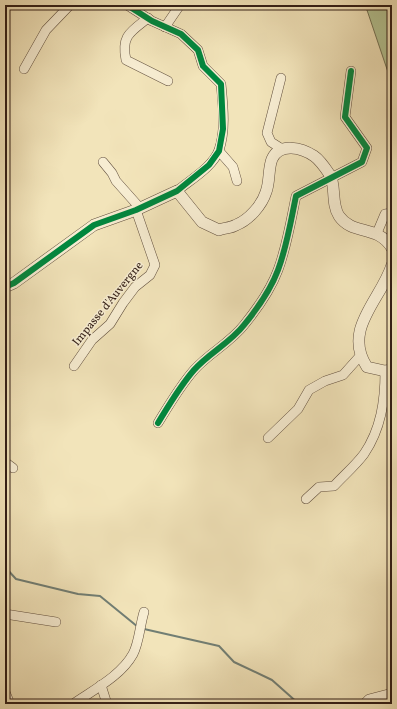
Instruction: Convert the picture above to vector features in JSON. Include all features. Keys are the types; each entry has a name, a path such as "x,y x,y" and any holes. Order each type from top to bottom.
{"street":[{"path":"24,69 46,30 70,5"},
{"path":"5,287 14,283 94,225 138,209 177,191 208,165 219,150 223,129 221,84 204,66 198,50 181,34 148,18 127,5"},
{"path":"165,27 180,5"},
{"path":"148,18 130,33 123,46 126,60 168,81"},
{"path":"158,423 170,403 195,369 219,350 244,326 261,300 278,271 290,227 296,196 331,176 362,162 367,148 345,117 351,71"},
{"path":"280,78 267,133 271,142 282,149"},
{"path":"177,191 202,222 219,230 237,225 256,210 266,193 272,159 282,149 293,147 315,157 331,176 333,197 338,215 345,222 354,227 377,233 387,240 392,248"},
{"path":"219,150 234,167 237,181"},
{"path":"103,162 112,172 116,181 138,209"},
{"name":"Impasse d'Auvergne","path":"74,366 92,340 110,324 135,287 150,275 155,265 138,209"},
{"path":"377,233 385,214 392,213"},
{"path":"306,499 319,487 334,486 364,454 380,424 388,371 367,367 360,356 358,345 360,327 391,269"},
{"path":"268,438 298,409 309,390 325,380 343,375 360,356"},
{"path":"5,462 13,468"},
{"path":"73,704 101,685 126,664 134,654 144,612"},
{"path":"5,614 56,622"},
{"path":"101,685 107,704"},
{"path":"5,692 10,704"},
{"path":"364,704 369,699 392,693"}],"green space":[{"path":"365,5 392,5 392,84 368,13"}],"waterway":[{"path":"5,567 16,579 78,594 100,596 138,627"},
{"path":"144,629 219,646 234,662 272,680 299,704"}],"cycle path":[{"path":"5,287 14,283 94,225 136,210 177,191 209,165 219,151 223,129 221,84 203,66 198,50 181,34 152,21 127,5"},
{"path":"158,423 194,370 206,358 226,343 244,325 268,292 284,252 296,196 362,162 367,148 345,117 351,71"}]}
